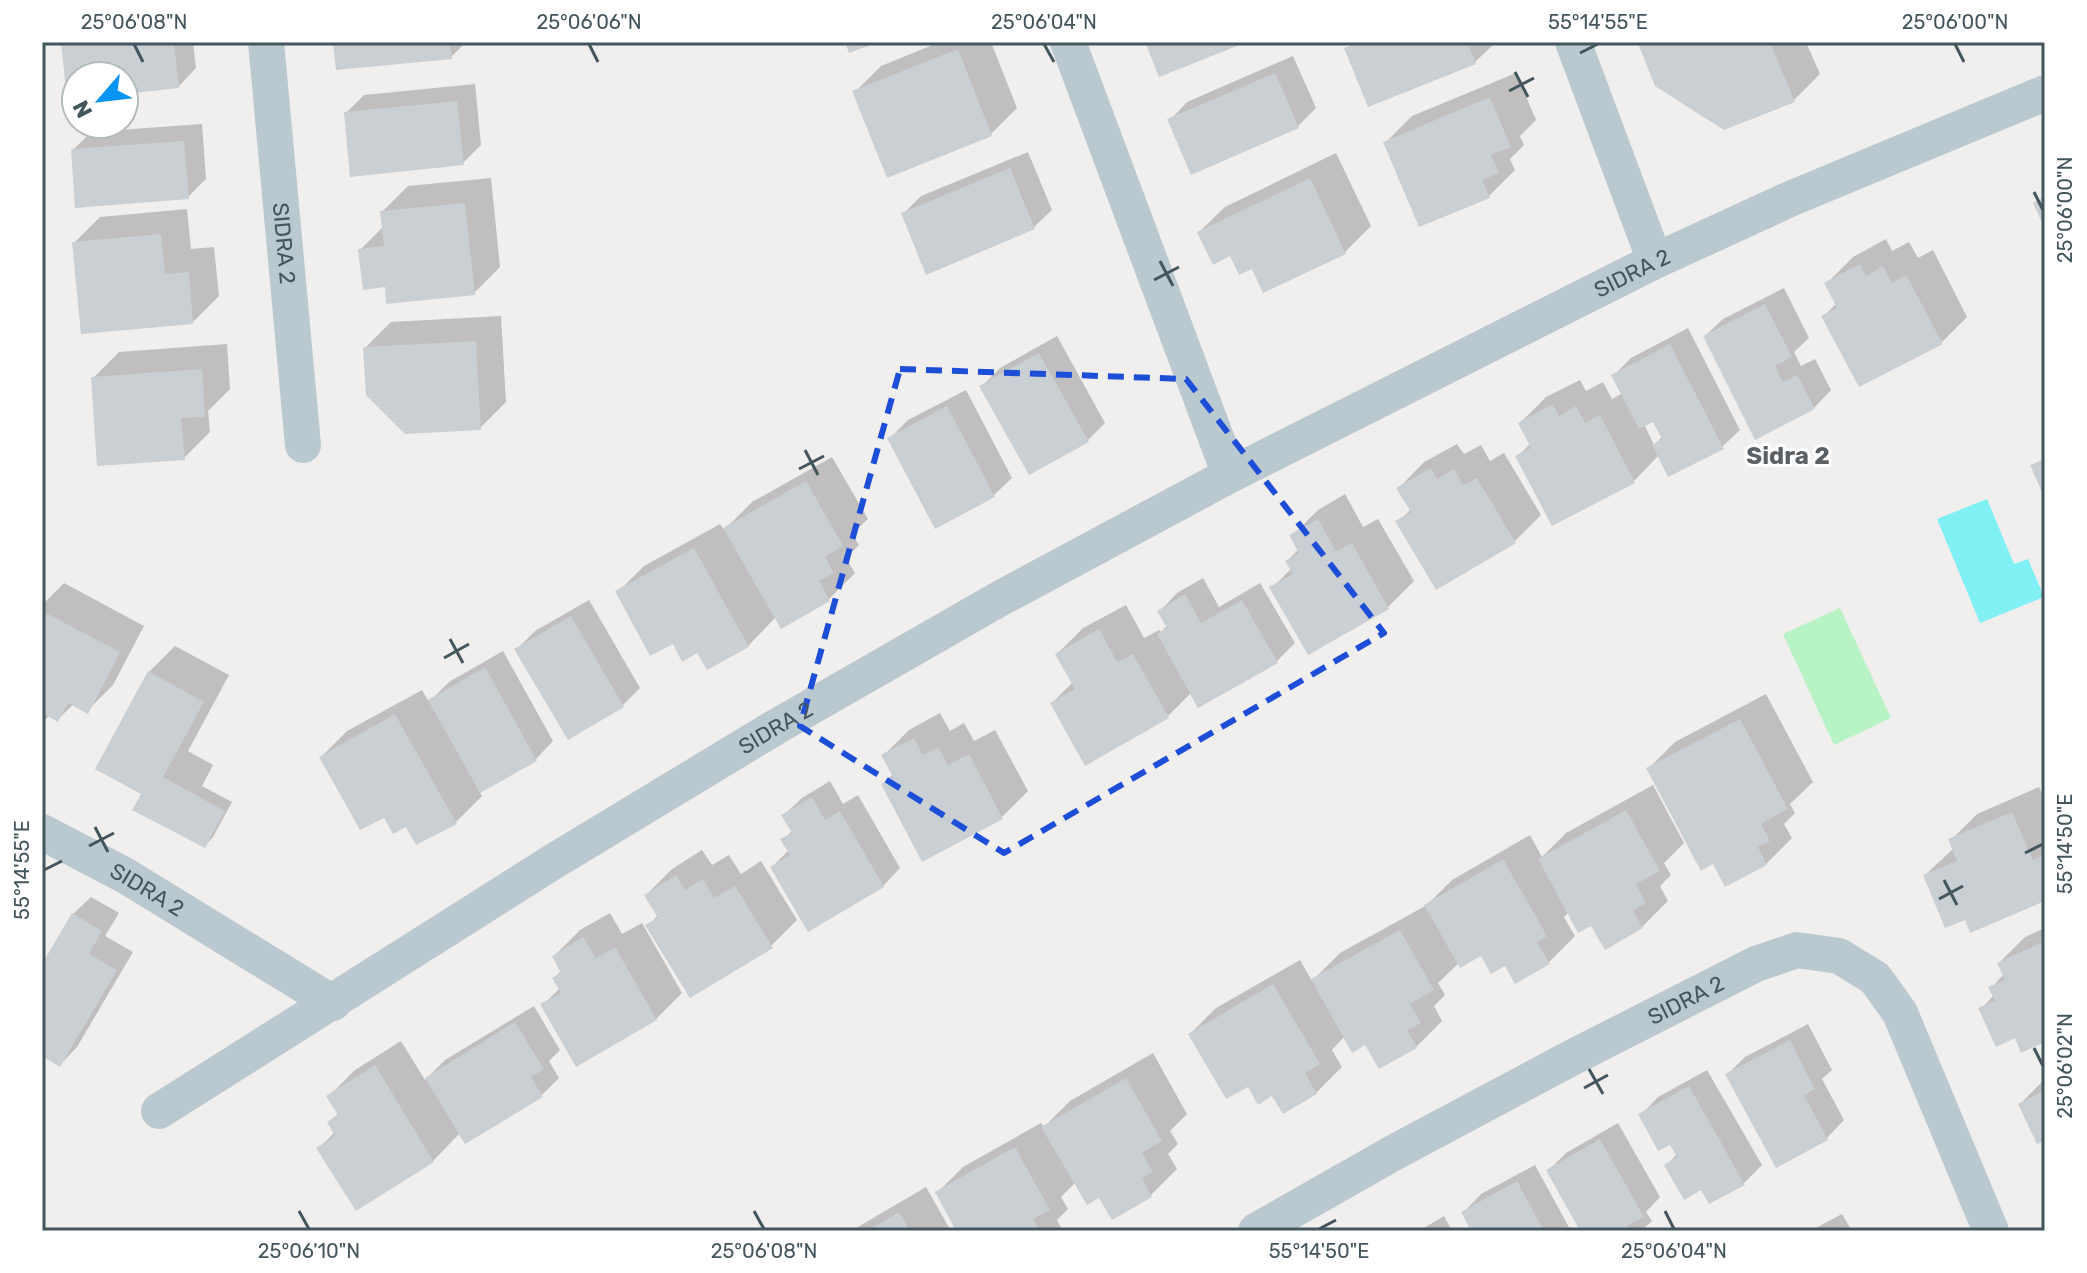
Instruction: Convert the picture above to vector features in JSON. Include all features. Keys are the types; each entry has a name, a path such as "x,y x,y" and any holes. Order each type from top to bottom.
{"street":[{"name":"SIDRA 2","path":"266,42 303,445"},
{"path":"1068,42 1230,475"},
{"path":"1573,42 1655,261"},
{"name":"SIDRA 2","path":"159,1111 551,863 774,728 1001,598 1230,475 1655,261 1790,199 2045,93"},
{"name":"SIDRA 2","path":"42,832 126,876 333,1003"},
{"name":"SIDRA 2","path":"1256,1231 1395,1152 1575,1056 1756,964 1797,950 1839,956 1875,978 1892,1001 1900,1013 1991,1231"}],"highlighted area":[{"path":"900,369 1186,379 1384,633 1004,853 800,726"}],"green space":[{"path":"1840,608 1891,718 1834,745 1783,634"}],"water":[{"path":"1987,499 2014,564 2028,559 2044,597 1980,623 1937,519"}],"building":[{"path":"61,42 174,42 179,88 140,92 140,60 63,60"},
{"path":"333,42 450,42 452,59 336,70"},
{"path":"845,42 879,42 849,53"},
{"path":"1145,42 1247,42 1159,77"},
{"path":"1361,42 1467,42 1476,64 1368,107 1344,48"},
{"path":"1648,42 1770,42 1795,102 1724,130 1655,86 1639,46"},
{"path":"958,49 992,136 887,178 852,91"},
{"path":"1275,73 1299,128 1191,175 1167,119"},
{"path":"1490,97 1511,147 1491,155 1499,173 1482,180 1490,198 1419,227 1383,142"},
{"path":"457,101 464,165 350,177 344,112"},
{"path":"184,141 189,199 75,208 71,149"},
{"path":"1010,168 1035,229 926,275 901,213"},
{"path":"1310,178 1346,254 1263,293 1252,269 1239,275 1230,256 1213,265 1197,232"},
{"path":"2045,197 2045,229 2033,203"},
{"path":"465,203 475,295 386,304 385,287 363,290 358,249 384,246 380,211"},
{"path":"161,234 165,274 189,272 193,324 81,334 72,242"},
{"path":"1860,264 1866,276 1883,266 1892,283 1906,275 1943,344 1859,387 1821,316 1837,308 1824,283"},
{"path":"1765,304 1792,357 1775,366 1783,382 1797,375 1815,409 1755,440 1703,336"},
{"path":"476,341 481,430 405,434 366,395 363,347"},
{"path":"1670,344 1724,449 1668,477 1652,445 1662,439 1653,422 1639,429 1611,375"},
{"path":"1039,353 1089,442 1029,475 979,386"},
{"path":"202,369 205,417 181,418 185,460 97,466 91,377"},
{"path":"1553,404 1559,416 1576,406 1585,423 1600,415 1635,483 1552,526 1515,456 1531,448 1518,423"},
{"path":"947,406 995,497 935,529 887,438"},
{"path":"2045,459 2045,499 2030,465"},
{"path":"1431,468 1437,479 1454,469 1463,485 1477,478 1516,543 1436,590 1395,521 1411,512 1396,488"},
{"path":"806,481 843,546 825,557 834,573 819,581 830,601 781,629 723,528"},
{"path":"1318,519 1336,551 1352,543 1389,609 1308,655 1269,587 1293,574 1285,561 1299,553 1289,535"},
{"path":"694,548 749,647 707,670 697,653 682,662 673,644 650,656 615,591"},
{"path":"1185,594 1201,623 1242,600 1278,663 1198,708 1157,634 1167,628 1157,611"},
{"path":"42,611 120,652 88,714 68,703 58,722 44,714 42,718"},
{"path":"571,616 624,707 568,740 514,649"},
{"path":"1099,629 1117,662 1133,654 1169,718 1085,766 1050,703 1075,689 1055,654"},
{"path":"485,667 537,761 480,793 428,700"},
{"path":"148,671 204,702 163,777 225,811 205,848 132,810 141,794 95,769"},
{"path":"395,714 457,824 416,845 406,827 393,834 384,818 360,830 319,757"},
{"path":"1740,719 1788,809 1761,824 1770,841 1758,847 1767,865 1725,887 1713,864 1701,871 1646,768"},
{"path":"914,738 923,755 938,747 948,765 969,754 1003,819 922,862 881,784 893,777 881,755"},
{"path":"812,797 825,820 840,811 884,887 808,932 770,867 790,855 780,839 792,833 781,815"},
{"path":"1626,810 1660,871 1636,884 1646,903 1633,911 1643,928 1605,950 1591,926 1578,933 1538,859"},
{"path":"2012,812 2033,860 2045,855 2045,901 1970,933 1965,920 1945,928 1923,875 1957,861 1948,839"},
{"path":"1503,859 1547,936 1537,942 1550,964 1515,984 1505,966 1491,974 1481,956 1460,968 1424,905"},
{"path":"676,875 685,890 703,879 714,898 735,886 773,948 690,998 645,925 658,918 644,895"},
{"path":"72,913 102,931 89,954 117,970 60,1067 42,1056 42,964"},
{"path":"1400,930 1434,990 1410,1004 1421,1023 1407,1030 1417,1048 1379,1069 1365,1045 1352,1053 1311,979"},
{"path":"583,937 596,958 615,947 657,1020 576,1067 540,1004 561,993 552,978 561,973 552,956"},
{"path":"2045,941 2045,1042 2021,1053 2015,1038 1996,1047 1978,1008 1995,1001 1988,987 2005,980 1997,963"},
{"path":"1273,984 1320,1064 1305,1073 1317,1094 1283,1114 1272,1096 1258,1105 1248,1087 1226,1099 1188,1034"},
{"path":"515,1022 544,1069 531,1077 543,1097 465,1144 425,1078"},
{"path":"1790,1040 1815,1089 1804,1095 1828,1140 1776,1168 1725,1074"},
{"path":"375,1065 434,1162 356,1211 316,1148 335,1136 327,1122 338,1115 326,1096"},
{"path":"1126,1078 1162,1141 1142,1153 1153,1172 1142,1178 1152,1197 1112,1220 1099,1198 1087,1205 1041,1127"},
{"path":"1689,1086 1745,1185 1709,1204 1701,1190 1684,1200 1664,1165 1677,1157 1670,1145 1658,1151 1638,1114"},
{"path":"2045,1090 2045,1141 2037,1144 2018,1104"},
{"path":"1600,1139 1644,1217 1627,1226 1630,1231 1580,1231 1546,1170"},
{"path":"1015,1147 1050,1210 1033,1219 1040,1231 956,1231 935,1192"},
{"path":"1517,1181 1544,1231 1471,1231 1461,1212"},
{"path":"899,1212 910,1231 867,1231"}],"district":[{"name":"Sidra 2","path":"1788,456"}]}
